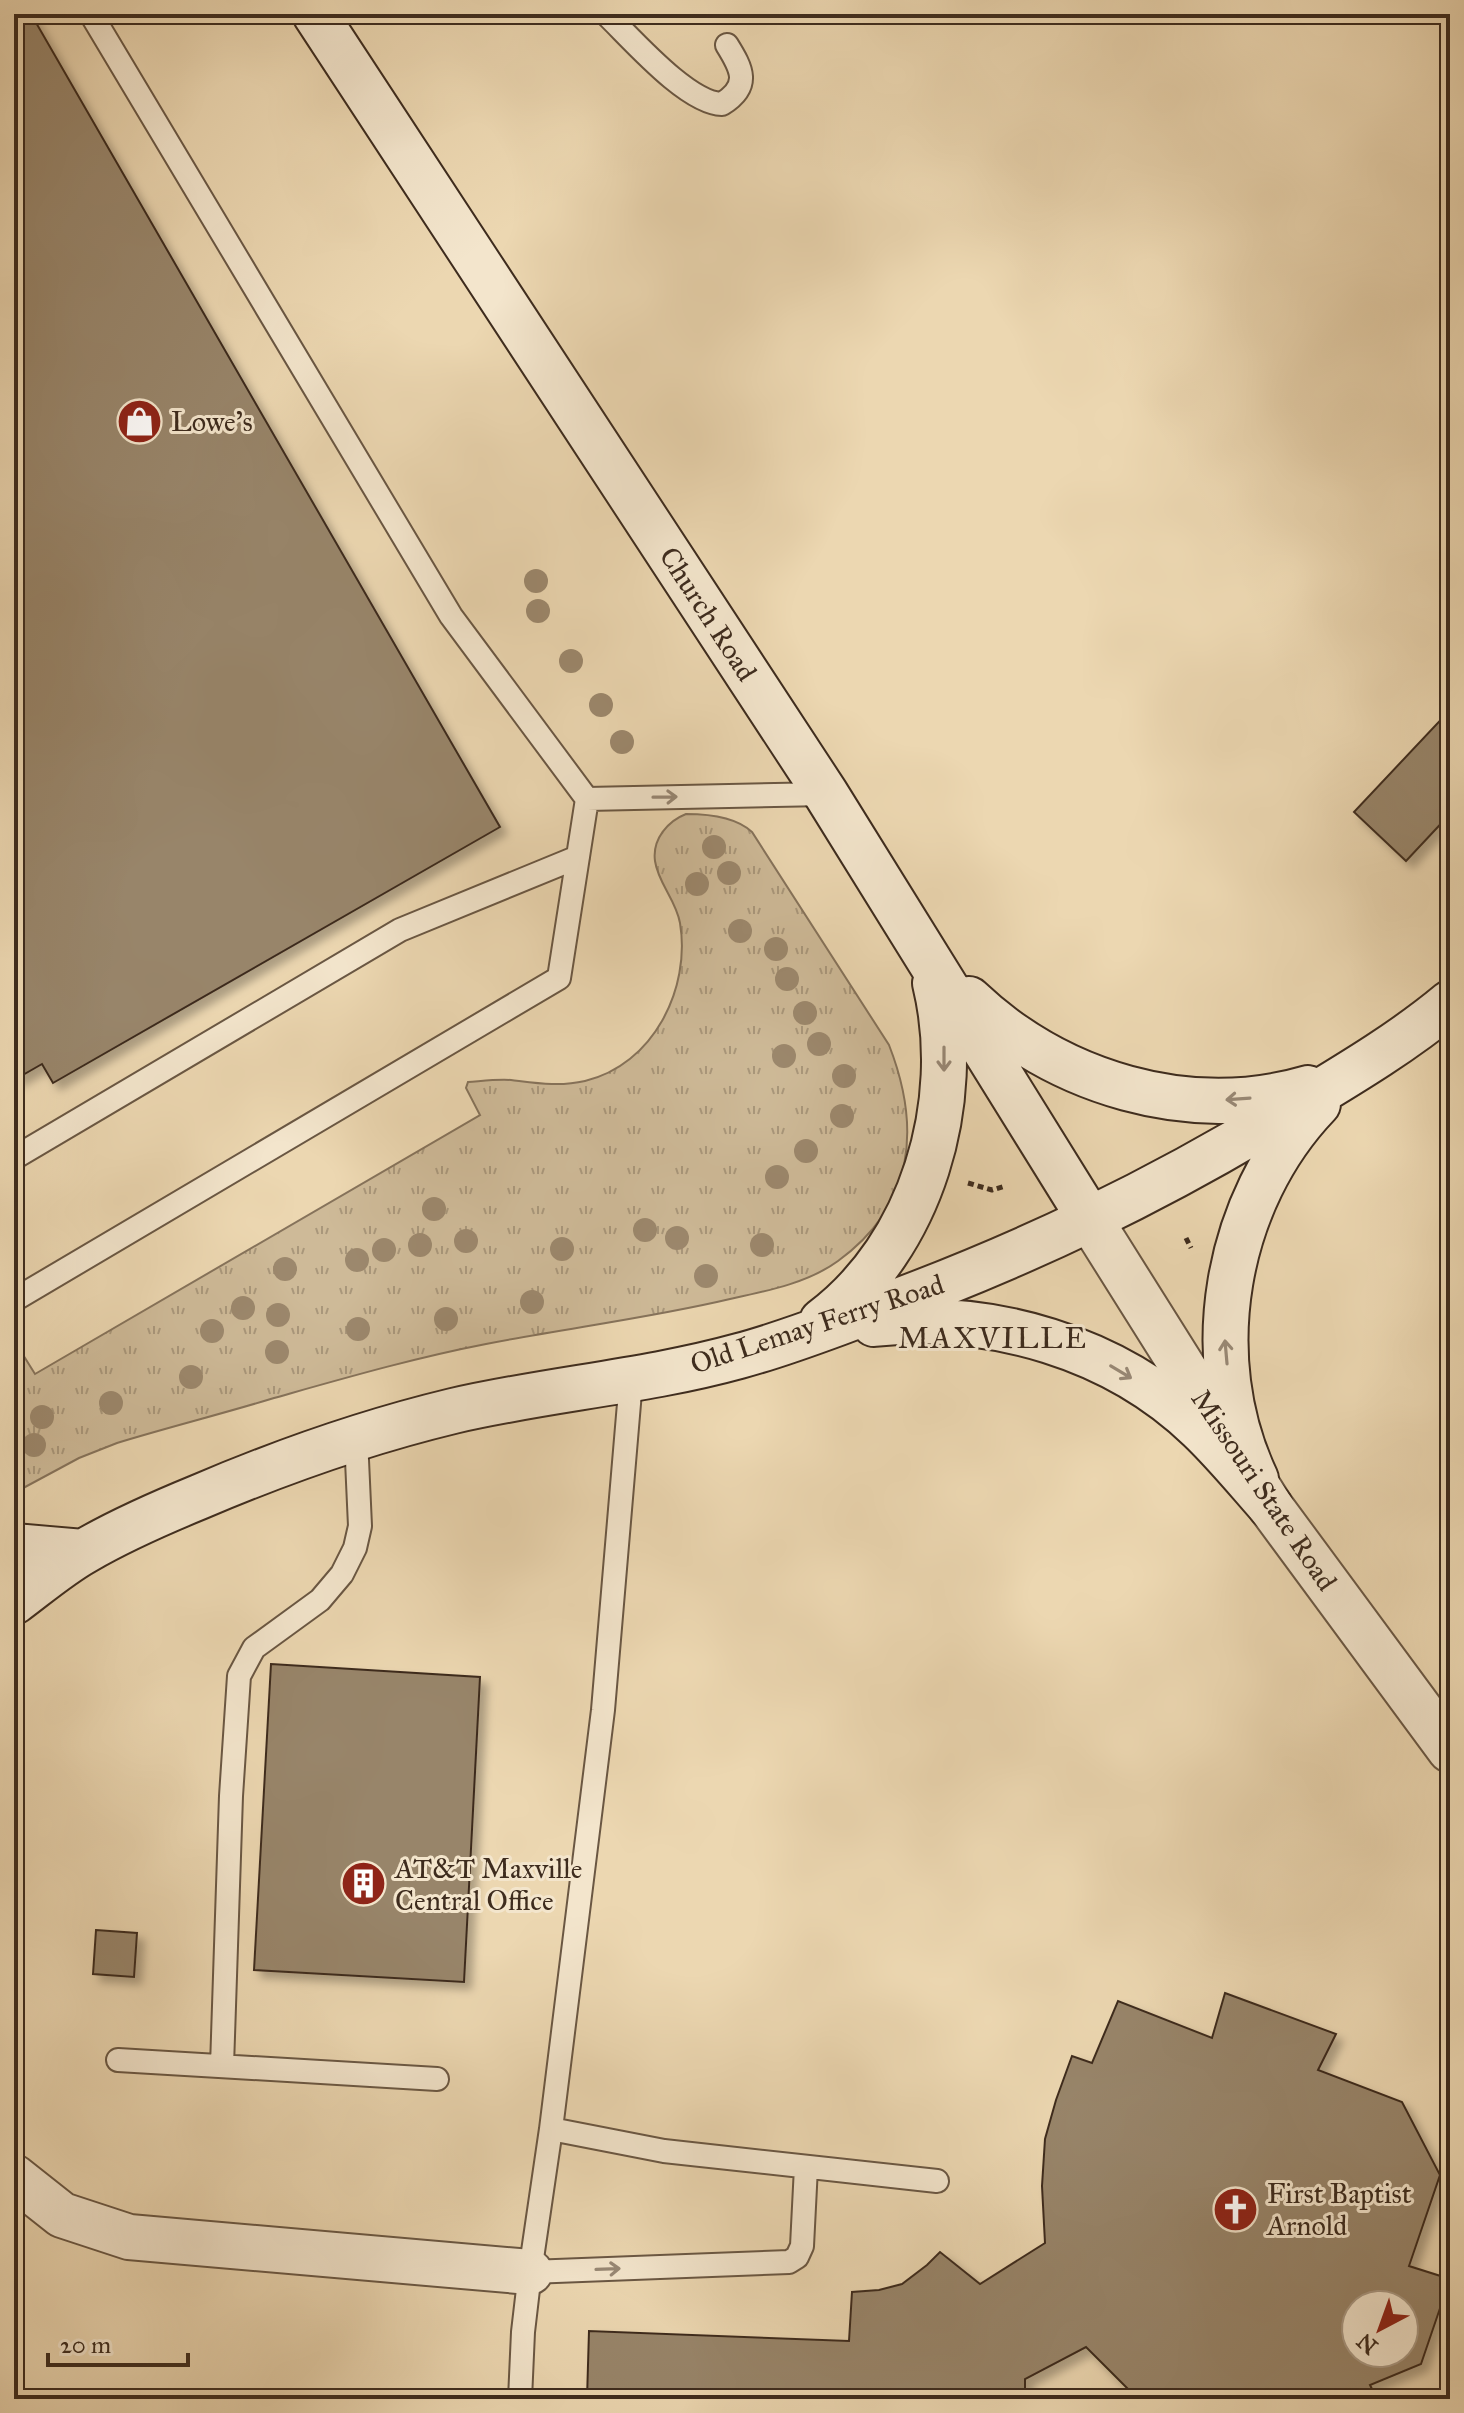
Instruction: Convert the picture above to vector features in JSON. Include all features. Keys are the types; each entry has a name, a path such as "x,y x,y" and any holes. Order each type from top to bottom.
{"main road":[{"name":"Church Road","path":"315,14 826,794 1091,1221"},
{"path":"928,954 965,996 1019,1040 1056,1062 1121,1087 1176,1098 1218,1100 1260,1098 1341,1079"},
{"path":"801,1336 835,1311 865,1279 891,1244 926,1172 938,1125 944,1082 938,997 928,954"},
{"name":"Old Lemay Ferry Road","path":"14,1602 83,1552 166,1511 236,1481 356,1438 454,1411 631,1380 739,1357 946,1284 1091,1221 1217,1154 1341,1079 1450,1003"},
{"path":"1270,1506 1244,1453 1230,1397 1225,1339 1230,1281 1245,1223 1269,1170 1301,1121 1341,1079"},
{"name":"Missouri State Road","path":"1091,1221 1270,1506 1450,1750"},
{"path":"801,1336 907,1320 960,1322 1012,1330 1063,1345 1112,1366 1157,1394 1199,1427 1270,1506"},
{"path":"14,1546 83,1552"},
{"path":"14,2177 62,2215 129,2237 530,2272"}],"lane":[{"path":"14,1300 559,978 587,799 451,616 91,14"},
{"path":"606,14 687,91 711,104 722,104 739,89 742,75 727,45"},
{"path":"587,799 826,794"},
{"path":"14,1158 400,930 578,857"},
{"path":"520,2399 530,2272 551,2129 603,1710 631,1380"},
{"path":"222,2066 231,1796 239,1676 254,1648 320,1600 342,1574 355,1548 360,1526 356,1438"},
{"path":"118,2060 437,2079"},
{"path":"551,2129 664,2151 937,2181"},
{"path":"530,2272 789,2262 797,2257 802,2246 806,2167"}],"path":[{"path":"961,1182 992,1190 1005,1186"}],"green space":[{"path":"686,814 730,820 752,832 889,1045 905,1105 907,1135 904,1163 896,1190 883,1215 864,1239 826,1269 787,1285 670,1312 516,1338 353,1376 117,1443 79,1458 14,1493 14,1392 21,1388 14,1375 14,1345 35,1374 480,1115 466,1088 468,1082 506,1080 557,1084 585,1081 609,1072 630,1059 648,1041 673,998 682,948 678,915 655,861 656,845 673,821"}],"building":[{"name":"Lowe's","path":"14,14 31,14 500,827 53,1083 42,1064 14,1080"},
{"path":"1450,710 1450,814 1406,861 1354,812"},
{"name":"AT&T Maxville Central Office","path":"271,1664 480,1677 464,1982 254,1970"},
{"path":"96,1930 137,1933 134,1977 93,1974"},
{"name":"First Baptist Arnold","path":"1225,1993 1336,2034 1318,2070 1402,2102 1440,2175 1409,2266 1450,2279 1420,2364 1420,2289 1340,2289 1340,2369 1409,2369 1370,2385 1377,2399 1138,2399 1086,2347 1025,2379 1025,2399 587,2399 589,2331 849,2341 852,2292 902,2284 940,2252 980,2284 1045,2243 1042,2186 1045,2139 1056,2100 1072,2056 1092,2063 1118,2001 1212,2038"}],"place":[{"name":"Lowe's","path":"140,421"},
{"name":"AT&T Maxville Central Office","path":"364,1884"},
{"name":"First Baptist Arnold","path":"1236,2209"}],"district":[{"name":"MAXVILLE","path":"993,1338"}]}
